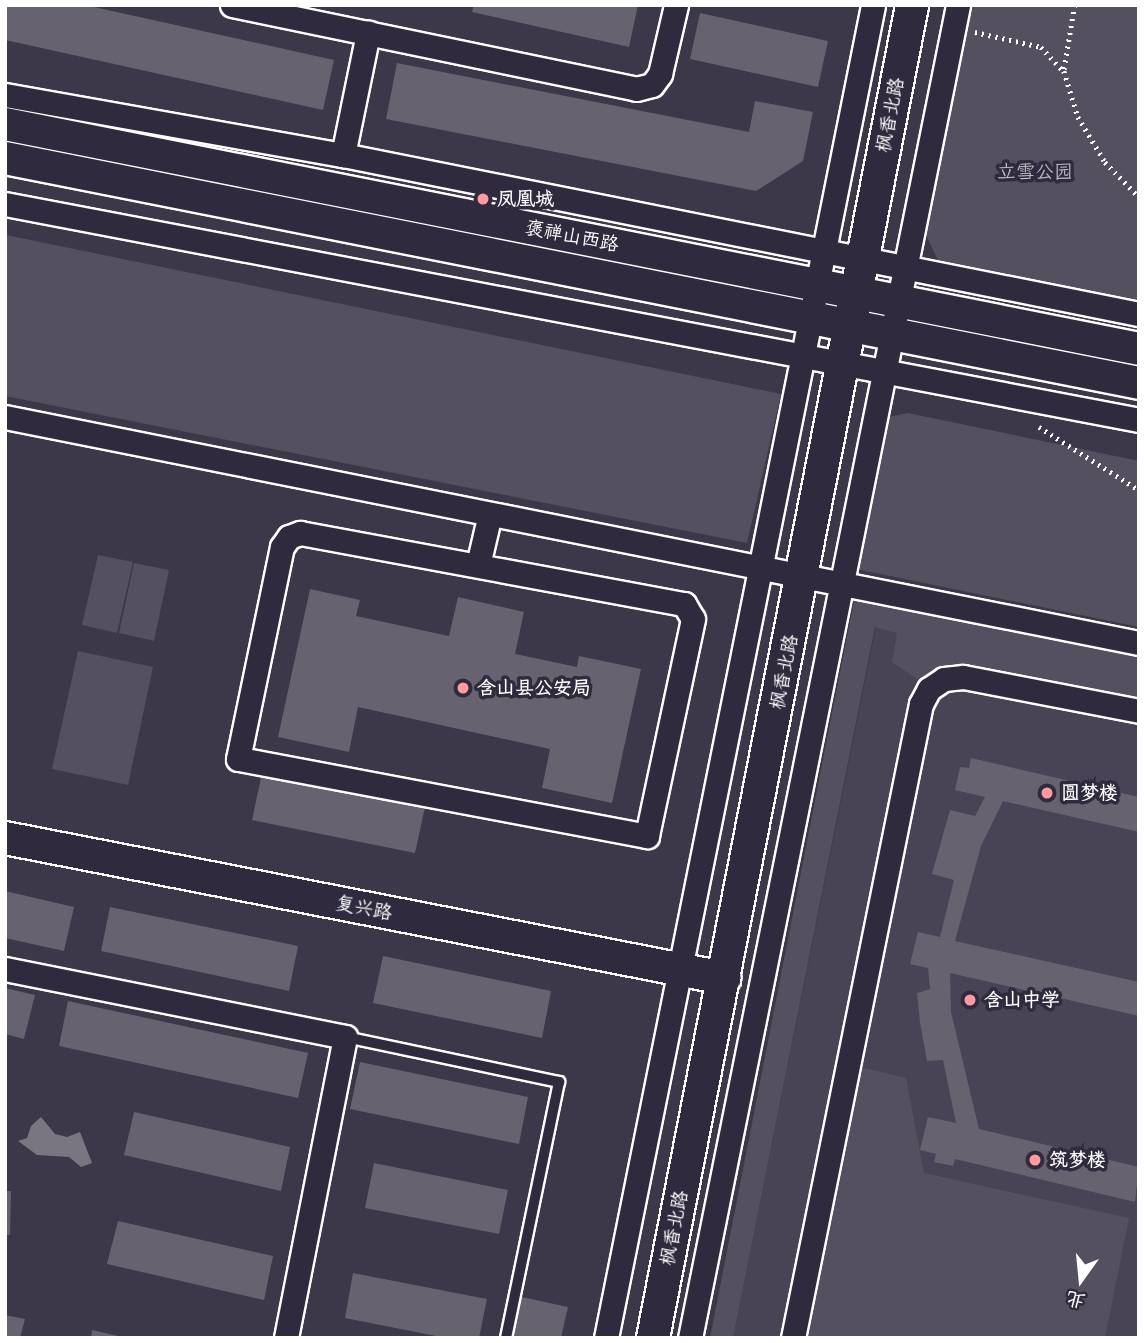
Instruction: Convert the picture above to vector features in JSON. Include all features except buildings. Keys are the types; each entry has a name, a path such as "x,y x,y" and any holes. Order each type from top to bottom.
{"main road":[{"name":"枫香北路","path":"653,1338 912,5"},
{"name":"褒禅山西路","path":"5,124 1139,349"},
{"name":"褒禅山西路","path":"5,158 1139,383"},
{"name":"复兴路","path":"5,838 724,978"}],"street":[{"path":"232,5 636,89 652,85 660,74 676,5"},
{"path":"606,1338 873,5"},
{"path":"690,1338 956,16"},
{"path":"343,155 368,33"},
{"path":"5,95 343,155 1139,314"},
{"path":"5,204 804,353 1139,420"},
{"path":"5,417 1139,643"},
{"path":"478,565 490,514"},
{"path":"300,533 478,565 684,604 693,620 647,836 238,759 282,547 289,537 300,533"},
{"path":"793,1338 920,704 929,688 944,679 963,677 1139,711"},
{"path":"5,968 345,1037 286,1338"}],"lane":[{"path":"345,1037 559,1082 506,1338"}],"path":[{"path":"1064,71 1075,5"},
{"path":"956,16 1041,47 1064,71 1085,128 1105,162 1139,197"},
{"path":"1038,427 1139,490"}],"shaded area":[{"name":"含山中学","path":"879,611 1139,663 1139,1338 733,1338"},
{"path":"41,1117 55,1134 67,1137 80,1132 92,1163 81,1167 69,1157 37,1155 18,1141 27,1138 31,1126"}],"green space":[{"name":"立雪公园","path":"962,5 1139,5 1139,300 938,260 920,223"},
{"path":"6,235 781,394 747,543 5,396"},
{"path":"908,413 1139,461 1139,627 851,568 883,418"},
{"path":"98,555 133,562 117,633 82,625"},
{"path":"134,563 169,570 154,641 119,633"},
{"path":"854,601 1139,655 1139,698 963,664 941,667 920,681 892,662 897,633 875,627 733,1338 710,1338"},
{"path":"78,651 153,667 128,785 52,769"},
{"path":"860,1067 906,1078 924,1173 1129,1218 1105,1338 804,1338"}],"place":[{"name":"凤凰城","path":"483,199"},
{"name":"含山县公安局","path":"463,688"},
{"name":"圆梦楼","path":"1047,793"},
{"name":"含山中学","path":"970,1000"},
{"name":"筑梦楼","path":"1035,1160"}]}
